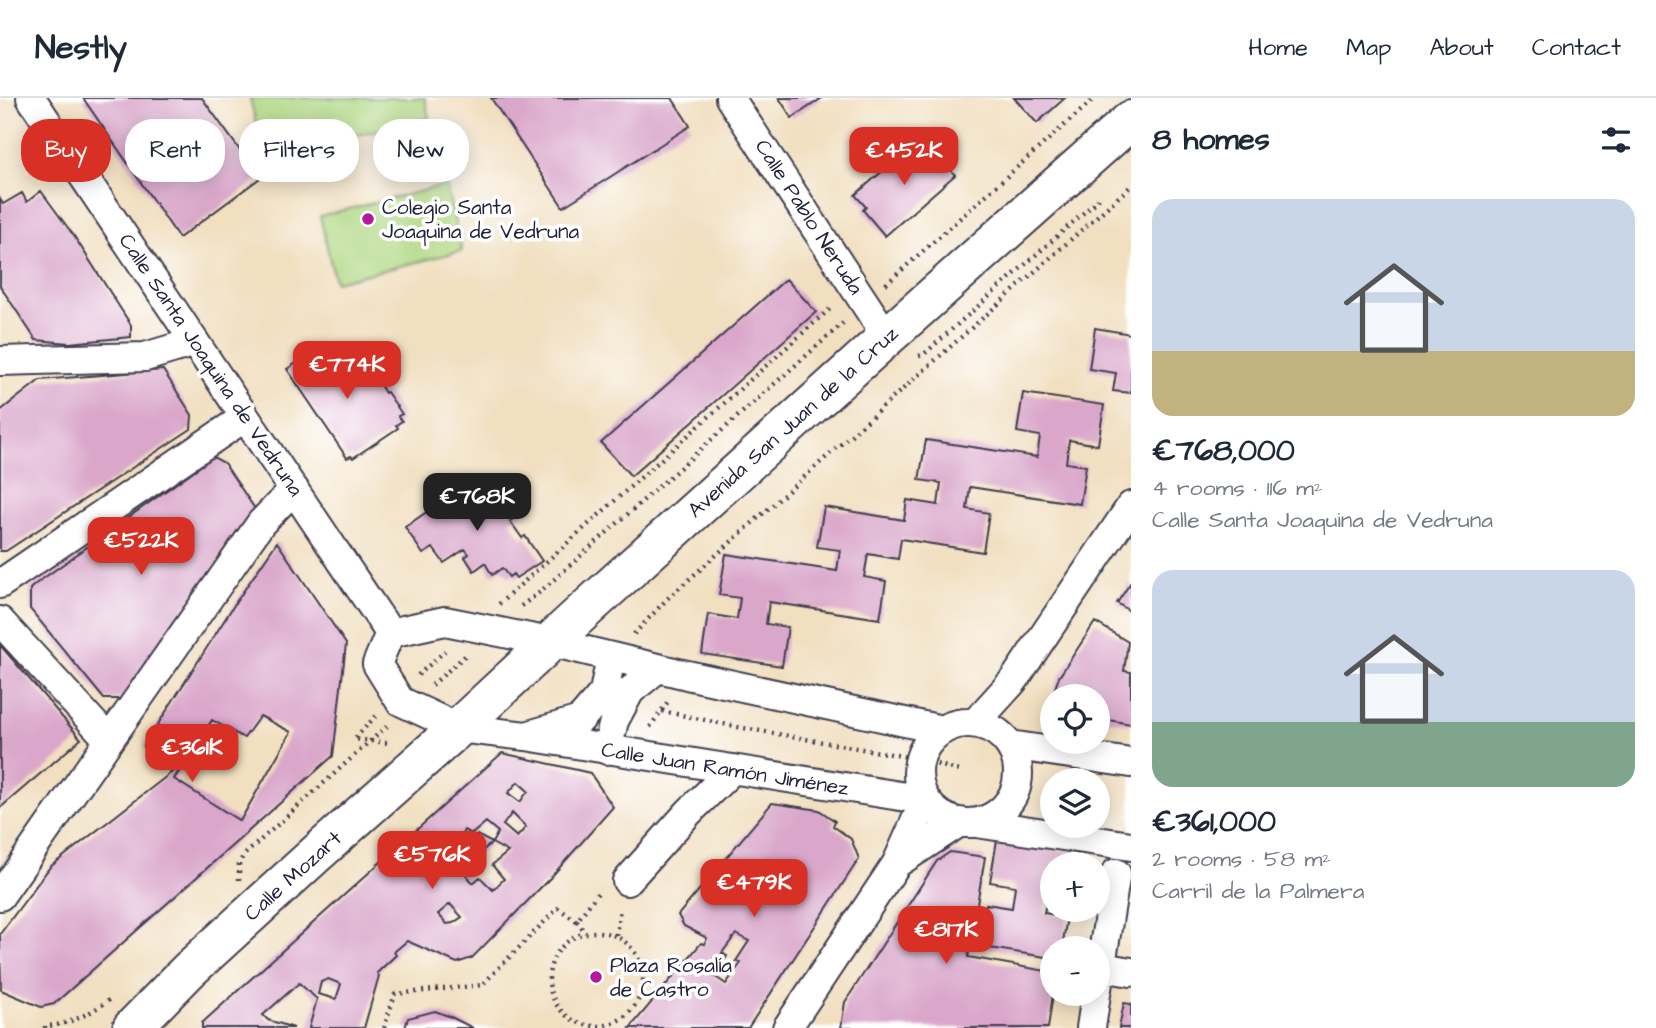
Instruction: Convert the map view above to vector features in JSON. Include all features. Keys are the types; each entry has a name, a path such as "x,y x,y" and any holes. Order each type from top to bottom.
{"street":[{"name":"Calle Santa Joaquina de Vedruna","path":"31,98 390,632"},
{"name":"Calle Pablo Neruda","path":"730,98 887,337"},
{"name":"Avenida San Juan de la Cruz","path":"457,728 887,337 1131,120"},
{"path":"0,360 145,357 195,342"},
{"path":"0,584 245,417"},
{"path":"4,881 109,740 261,523 294,489"},
{"path":"975,723 1014,680 1131,506"},
{"path":"0,621 109,740"},
{"path":"410,705 400,701 377,664 390,632 445,621 942,730"},
{"path":"529,735 580,720 604,692 611,657"},
{"path":"619,752 614,721 630,691 658,668"},
{"path":"1010,745 1014,680"},
{"name":"Calle Juan Ramón Jiménez","path":"410,705 457,728 529,735 619,752 925,800"},
{"path":"897,863 968,822 990,818 1011,800 1017,786 1018,772 1010,745 1001,734 989,727 960,723 935,735 919,759 919,787 925,800 936,812 951,820 968,822 1131,846"},
{"name":"Calle Mozart","path":"124,1011 189,970 457,728"},
{"path":"1010,745 1131,763"},
{"path":"614,885 733,769"},
{"path":"787,1028 897,863 925,800"},
{"path":"1106,936 1116,873"},
{"path":"1110,979 1131,972"},
{"path":"1091,1028 1094,1006"}],"path":[{"path":"239,885 239,864 243,856 515,611 540,592 1095,98"},
{"path":"611,657 667,598 1131,186"},
{"path":"619,752 662,711 687,675"},
{"path":"662,711 919,759 963,772"},
{"path":"577,920 614,885"},
{"path":"384,1028 395,994 482,985 558,908 577,920 584,933"},
{"path":"600,931 615,935 629,944 638,956 643,971 643,987 638,1002 628,1014 599,1026 583,1025 558,1008 551,994 548,978 551,963 559,949 570,939 584,933 600,931"},
{"path":"45,1028 75,1020 91,1012 124,1011"}],"green space":[{"path":"250,98 425,98 429,118 373,119 373,131 359,135 359,119 255,119"},
{"path":"446,185 462,251 335,282 320,216"}],"building":[{"path":"83,98 202,98 217,119 125,119 125,159 111,139 111,119 97,119"},
{"path":"491,98 672,98 690,126 563,207"},
{"path":"779,98 822,98 792,118"},
{"path":"1014,98 1065,98 1037,123"},
{"path":"225,130 239,149 239,182 255,182 179,238 141,182 225,182"},
{"path":"917,141 927,152 932,149 955,175 885,236 863,210 866,207 855,195"},
{"path":"41,191 74,236 131,325 131,337 69,343 36,340 0,286 0,199 3,204 22,193 27,202"},
{"path":"786,279 816,312 631,476 601,443"},
{"path":"1095,328 1131,334 1131,393 1113,391 1116,373 1089,369"},
{"path":"347,347 367,381 375,377 402,414 398,416 402,421 396,425 398,428 353,458 347,458 287,369 298,362 301,366 316,356 318,359 331,351 335,356"},
{"path":"163,370 192,415 191,429 6,551 0,551 0,411 40,380"},
{"path":"1023,393 1104,405 1098,445 1069,440 1066,463 1086,466 1080,504 970,487 967,509 989,513 983,552 901,539 898,559 868,554 864,577 886,581 880,619 769,602 766,624 788,627 782,666 702,654 708,614 737,619 740,598 719,595 726,554 837,571 840,550 817,547 824,507 904,520 907,500 938,505 941,483 919,480 926,440 1037,457 1040,436 1017,432"},
{"path":"213,457 224,463 255,509 121,699 104,699 30,609 30,589"},
{"path":"491,481 501,496 504,493 511,503 515,501 523,513 510,521 522,538 525,536 542,561 516,578 513,574 509,577 502,568 492,575 485,563 474,571 465,557 469,554 465,549 444,563 433,548 423,554 405,527 441,502 448,514"},
{"path":"277,542 346,644 333,756 54,1004 41,1007 1,990 0,934 50,867 172,772 144,746","holes":["260,716 291,732 240,821 174,779 212,720 244,738"]},
{"path":"1131,582 1131,612 1117,603"},
{"path":"1095,622 1128,642 1124,671 1131,672 1131,724 1110,720 1110,684 1056,684"},
{"path":"0,645 81,739 0,808"},
{"path":"502,753 590,773 613,807 552,876 472,958 457,963 407,941 394,952 396,955 377,973 379,976 364,1028 309,1028 317,999 299,983 263,1015 268,1020 294,1028 202,1028 202,1023","holes":["518,782 528,791 520,802 508,793","512,813 526,827 517,837 503,825","486,822 498,832 492,843 477,835 471,847 458,842 464,830 472,834","492,843 508,852 492,865 504,879 493,890 480,877 473,883 464,872 476,863 472,859","450,904 462,917 447,924 438,914","328,979 341,984 336,999 318,994 321,982"]},
{"path":"772,803 819,810 835,821 833,826 851,839 859,859 748,1028 630,1028 701,943 705,944 707,938 684,926 678,915","holes":["736,934 749,941 736,961 741,963 726,984 714,976 727,956 722,953"]},
{"path":"997,840 1072,852 1040,852 1040,922 1066,922 1064,936 1040,936 1040,956 983,947 986,927 982,927 986,904 1012,908 1015,886 990,882"},
{"path":"950,852 985,857 968,957 1040,970 1040,1006 1051,1006 1048,1028 841,1028 845,1002 937,861"},
{"path":"1124,1003 1131,1004 1131,1028 1119,1028"},
{"path":"435,1011 473,1028 405,1028 408,1018"}],"place":[{"name":"Colegio Santa Joaquina de Vedruna","path":"368,219"},
{"name":"Plaza Rosalía de Castro","path":"596,977"}]}
